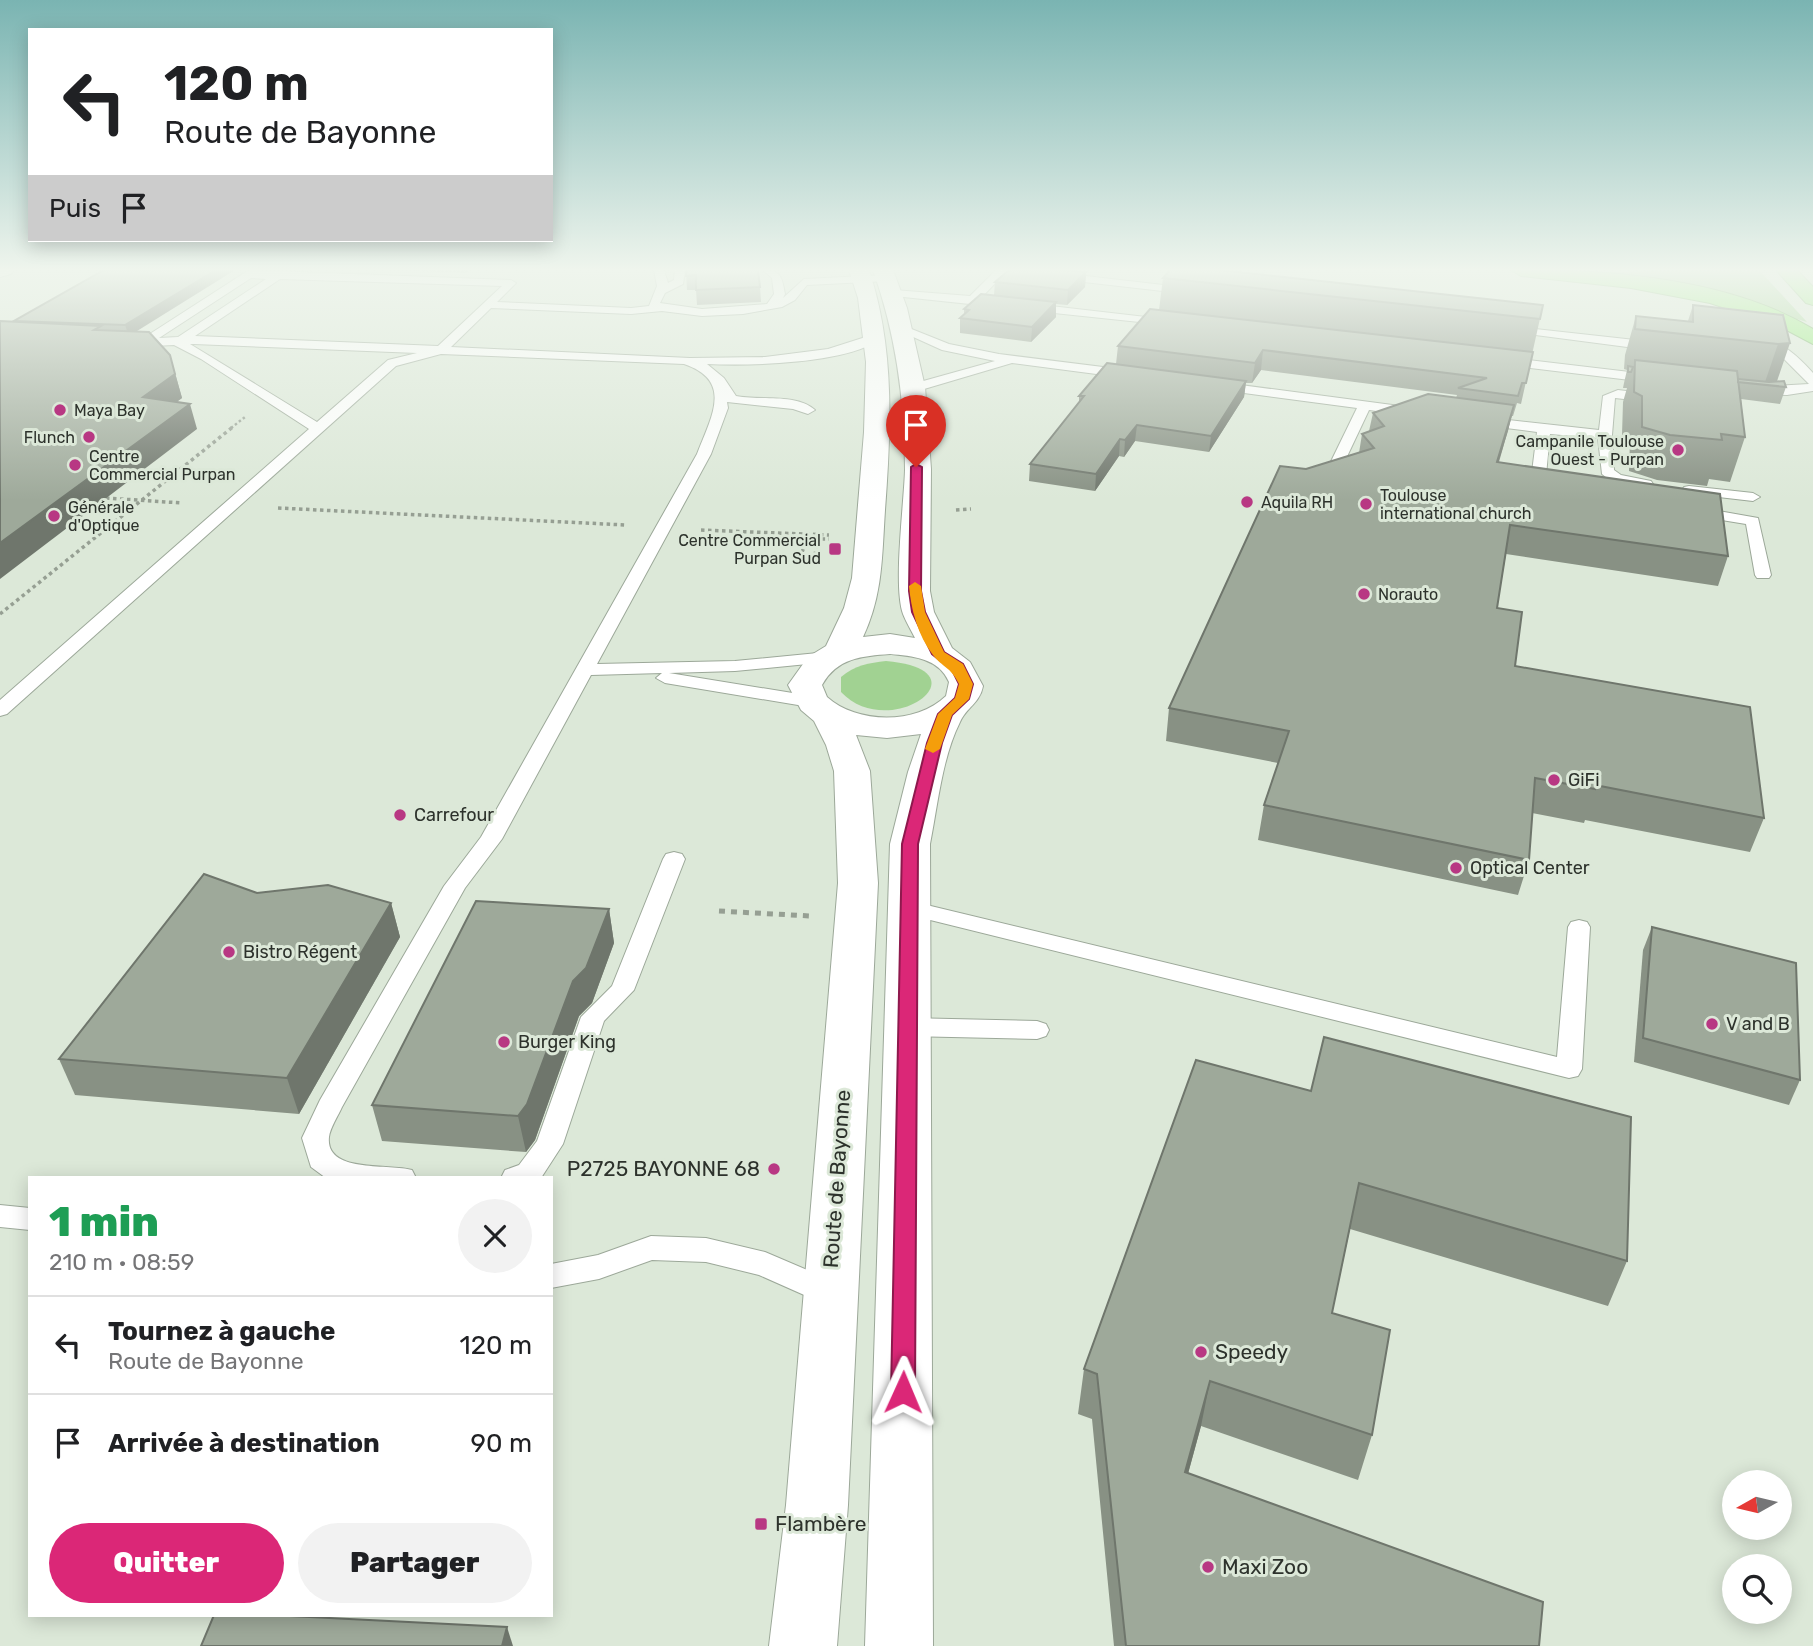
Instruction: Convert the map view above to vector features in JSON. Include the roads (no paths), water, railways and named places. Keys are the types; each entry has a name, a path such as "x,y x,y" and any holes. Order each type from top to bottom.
{"street":[{"path":"834,654 859,612 865,590 875,467 875,347"},
{"path":"907,347 914,388 915,591 918,612 939,654"},
{"path":"890,644 916,647 939,654 958,667 966,684 961,699 945,714 925,722 888,727 850,723 820,708 805,685 812,670 834,654 863,646 890,644"},
{"name":"Route de Bayonne","path":"803,1646 817,1505 858,883 852,771 844,744 820,708"},
{"path":"899,1646 910,844 926,772 945,714"}],"lane":[{"path":"187,347 317,428"},
{"path":"362,347 769,361 809,358 852,347"},
{"path":"0,710 392,363 444,347"},
{"path":"946,347 1012,360 1136,375"},
{"path":"1778,347 1793,357 1813,381"},
{"path":"685,360 708,368 732,399 759,405 800,405 808,410"},
{"path":"914,388 1012,360"},
{"path":"1494,360 1670,381"},
{"path":"372,1176 341,1174 321,1160 315,1138 329,1107 455,886 491,839 664,527 711,439 721,408 720,381"},
{"path":"1203,384 1434,414"},
{"path":"1737,389 1763,392 1813,387"},
{"path":"1669,400 1618,394 1609,396 1605,435 1606,471 1618,479 1753,497"},
{"path":"1327,484 1365,405"},
{"path":"1462,418 1605,435"},
{"path":"1544,429 1536,488 1564,492"},
{"path":"1686,511 1753,521 1763,575"},
{"path":"585,670 735,666 834,654"},
{"path":"615,670 820,708"},
{"path":"521,1176 529,1173 549,1144 593,1017 622,990 674,859"},
{"path":"910,908 1569,1069 1579,927"},
{"path":"907,1027 1037,1030"},
{"path":"0,1216 28,1219"},
{"path":"553,1276 599,1267 651,1248 706,1250 765,1264 829,1293"}],"place":[{"name":"Maya Bay","path":"60,410"},
{"name":"Flunch","path":"89,437"},
{"name":"Campanile Toulouse Ouest - Purpan","path":"1678,450"},
{"name":"Centre Commercial Purpan","path":"75,465"},
{"name":"Aquila RH","path":"1247,502"},
{"name":"Toulouse international church","path":"1366,504"},
{"name":"Générale d'Optique","path":"54,516"},
{"name":"Centre Commercial Purpan Sud","path":"835,549"},
{"name":"Norauto","path":"1364,594"},
{"name":"GiFi","path":"1554,780"},
{"name":"Carrefour","path":"400,815"},
{"name":"Optical Center","path":"1456,868"},
{"name":"Bistro Régent","path":"229,952"},
{"name":"V and B","path":"1712,1024"},
{"name":"Burger King","path":"504,1042"},
{"name":"P2725 BAYONNE 68","path":"774,1169"},
{"name":"Speedy","path":"1201,1352"},
{"name":"Flambère","path":"761,1524"},
{"name":"Maxi Zoo","path":"1208,1567"}]}
